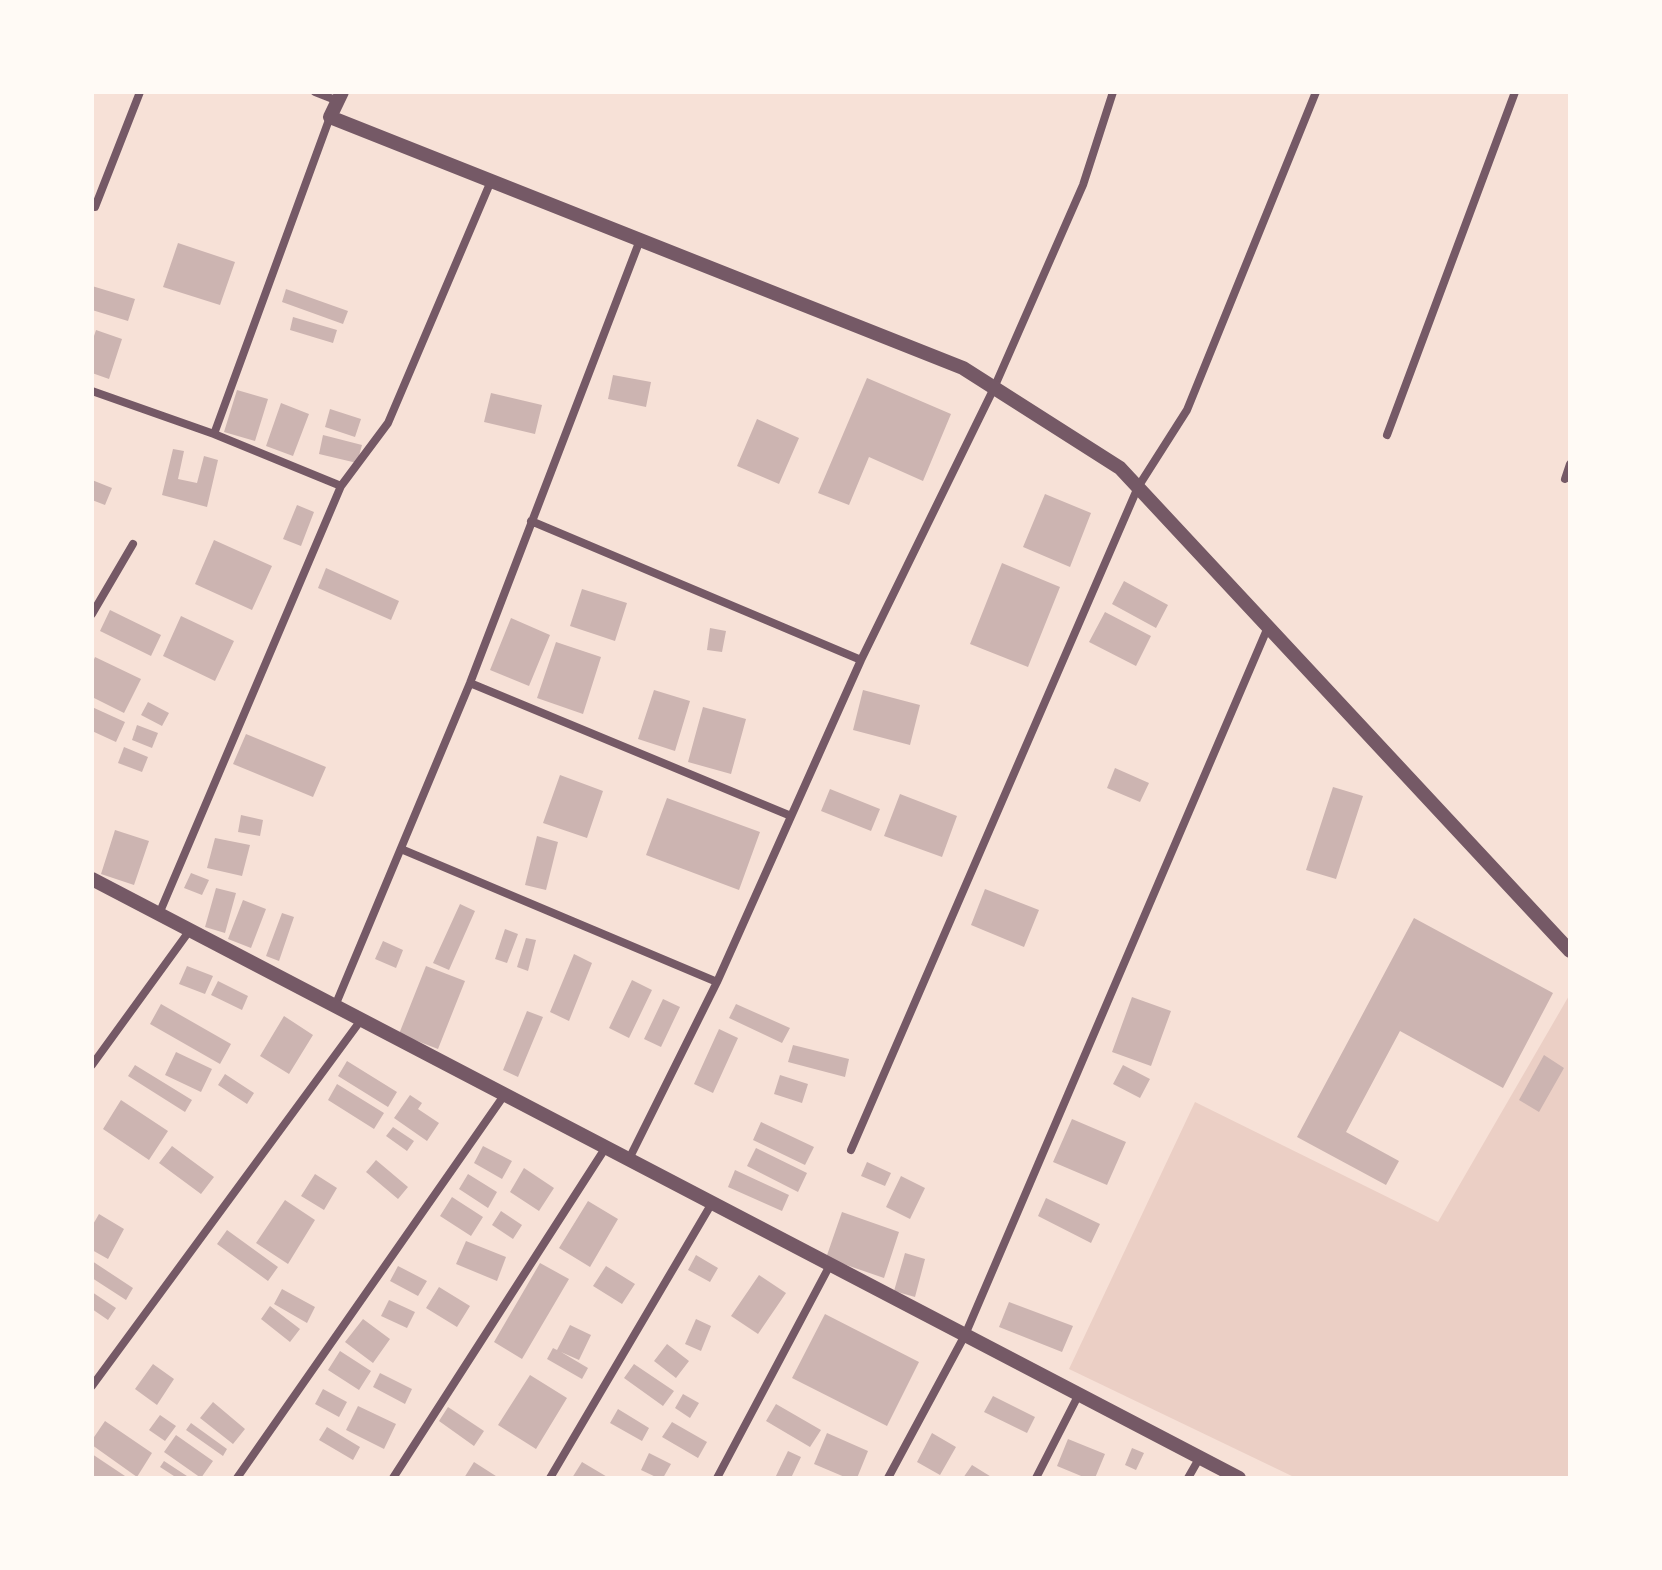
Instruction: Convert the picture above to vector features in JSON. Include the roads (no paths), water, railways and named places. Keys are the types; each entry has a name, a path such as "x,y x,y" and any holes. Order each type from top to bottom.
{"street":[{"path":"93,209 140,92"},
{"path":"214,434 340,96 315,92"},
{"path":"629,1159 717,982 861,660 994,388 1083,185 1113,92"},
{"path":"851,1150 1138,487 1187,410 1316,92"},
{"path":"1387,435 1515,92"},
{"path":"330,117 963,368 1120,468 1570,951"},
{"path":"159,914 341,486 388,423 491,181"},
{"path":"335,1006 470,683 640,240"},
{"path":"92,391 214,434 341,486"},
{"path":"1565,479 1570,464"},
{"path":"531,521 861,660"},
{"path":"92,614 133,544"},
{"path":"888,1478 965,1335 1269,627"},
{"path":"470,683 791,816"},
{"path":"401,849 717,982"},
{"path":"92,879 1239,1478"},
{"path":"92,1065 190,930"},
{"path":"92,1386 361,1020"},
{"path":"237,1478 505,1094"},
{"path":"393,1478 606,1147"},
{"path":"550,1478 712,1203"},
{"path":"717,1478 830,1265"},
{"path":"1036,1478 1079,1394"},
{"path":"1188,1478 1200,1457"}]}
